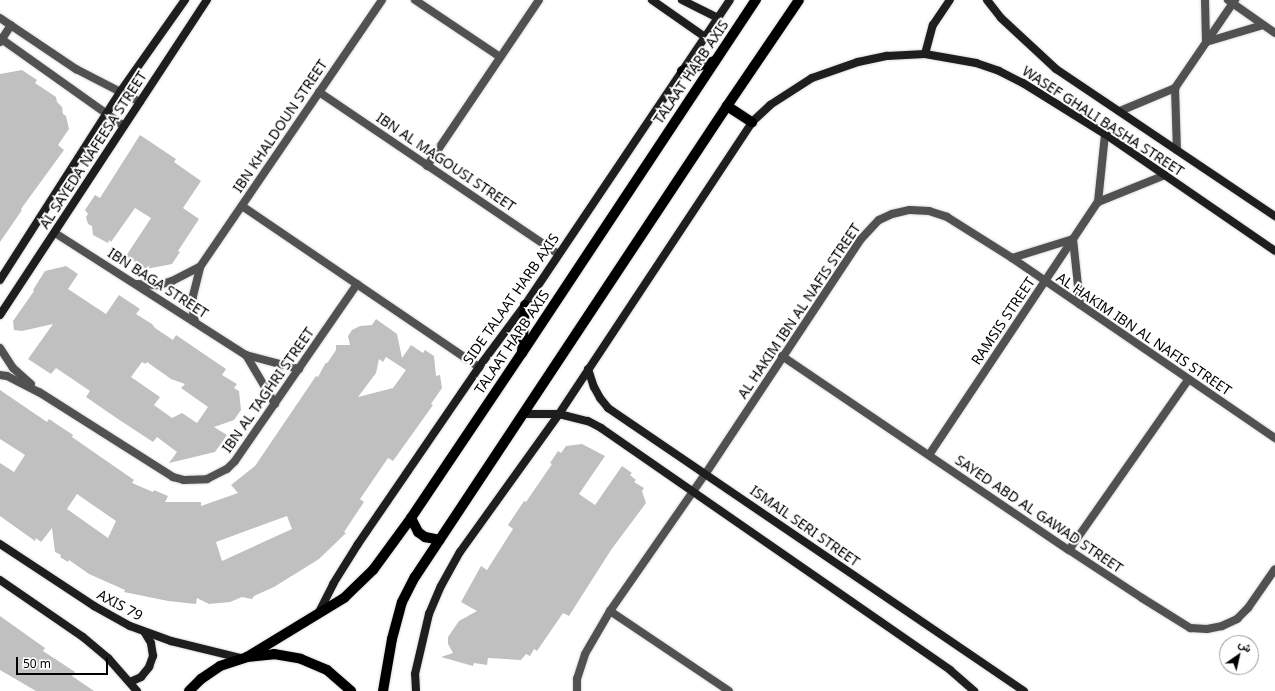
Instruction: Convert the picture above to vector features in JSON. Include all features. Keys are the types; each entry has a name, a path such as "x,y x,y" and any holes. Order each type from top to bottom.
{"main road":[{"name":"TALAAT HARB AXIS","path":"244,657 344,598 373,570 411,518 522,353 714,61 756,0"},
{"path":"383,691 392,639 402,602 416,577 727,106 799,0"},
{"path":"682,71 714,61"},
{"path":"727,106 752,122"},
{"path":"522,353 525,305"},
{"path":"411,518 418,532 425,537 440,540"},
{"path":"189,691 201,679 220,666 244,657 274,654 301,659 327,670 351,691"}],"street":[{"name":"AL SAYEDA NAFEESA STREET","path":"0,280 108,114 120,92 179,4 185,0"},
{"name":"AL SAYEDA NAFEESA STREET","path":"0,315 207,0"},
{"name":"IBN KHALDOUN STREET","path":"195,322 192,306 200,267 382,0"},
{"path":"416,0 500,57"},
{"path":"427,166 540,0"},
{"path":"652,0 705,37"},
{"path":"682,0 718,18"},
{"name":"SIDE TALAAT HARB AXIS","path":"318,614 333,584 358,544 479,367 525,305 730,0"},
{"path":"925,54 933,25 950,0"},
{"name":"WASEF GHALI BASHA STREET","path":"987,0 1001,18 1056,69 1275,216"},
{"path":"1206,0 1206,42"},
{"path":"1120,111 1175,88 1232,1 1275,33"},
{"path":"0,18 76,69 140,102"},
{"path":"1206,42 1263,24"},
{"path":"11,25 1,40 124,126"},
{"name":"WASEF GHALI BASHA STREET","path":"752,122 782,97 820,75 858,62 887,56 925,54 976,63 999,71 1023,83 1105,134 1275,251"},
{"path":"1175,88 1177,150"},
{"name":"IBN AL MAGOUSI STREET","path":"319,92 558,254"},
{"path":"416,691 415,674 429,614 441,586 464,546 559,414 752,122"},
{"name":"RAMSIS STREET","path":"929,455 1098,202 1105,134"},
{"path":"1098,202 1165,175"},
{"path":"242,206 479,367"},
{"name":"AL HAKIM IBN AL NAFIS STREET","path":"577,691 576,679 585,654 610,610 691,492 706,473 782,356 868,230 879,220 892,214 910,210 929,211 947,217 1012,258 1188,380 1275,438"},
{"name":"IBN BAGA STREET","path":"55,233 246,355 299,369"},
{"path":"1012,258 1073,239 1080,305"},
{"name":"IBN KHALDOUN STREET","path":"136,284 159,285 172,281 200,267"},
{"name":"IBN AL TAGHRI STREET","path":"0,375 8,376 39,392 163,472 184,480 207,479 227,469 235,461 357,284"},
{"name":"IBN AL TAGHRI STREET","path":"0,348 13,368 39,392"},
{"name":"IBN BAGA STREET","path":"246,355 275,404"},
{"name":"SAYED ABD AL GAWAD STREET","path":"782,356 1068,550 1190,628 1207,629 1222,626 1237,619 1248,608 1275,569"},
{"name":"ISMAIL SERI STREET","path":"588,369 594,387 608,408 706,473 1024,691"},
{"path":"1068,550 1188,380"},
{"path":"523,414 559,414 588,421 601,428 691,492 950,670 974,691"},
{"name":"AXIS 79","path":"0,544 94,606 145,633 171,641 244,657"},
{"path":"0,580 83,637 108,658 137,691"},
{"path":"610,610 729,691"},
{"path":"130,682 141,677 149,667 153,656 151,643 145,633"}],"building":[{"path":"22,70 37,80 35,83 56,97 57,102 62,107 63,114 66,116 69,129 58,145 64,150 21,209 22,210 0,242 0,74"},
{"path":"140,135 176,159 174,162 201,181 183,208 199,219 178,251 180,252 172,264 146,269 126,256 151,218 135,208 111,242 109,240 108,243 93,235 92,226 88,224 86,217 88,214 85,210 95,195 100,198"},
{"path":"66,266 78,274 68,289 106,314 119,295 140,309 136,314 152,324 155,328 173,340 176,335 226,369 222,375 237,384 234,388 239,391 241,410 234,420 214,427 227,435 215,452 169,463 177,452 157,437 153,442 115,417 86,397 90,391 56,368 51,374 28,359 53,324 22,331 14,330 13,321 34,291 33,290 45,271","holes":["142,362 146,364 147,362 171,379 185,384 181,388 208,407 197,423 182,413 172,418 154,405 160,397 131,377"]},
{"path":"376,319 397,334 402,358 411,345 423,353 425,350 434,356 436,376 440,375 442,388 431,404 433,405 393,461 388,458 360,499 364,502 344,532 346,533 319,559 274,587 254,596 252,599 242,597 230,602 209,604 197,598 196,604 168,601 124,592 125,590 89,574 69,560 68,562 60,557 61,555 55,552 52,528 41,542 36,538 35,541 0,516 0,463 14,472 25,455 0,439 0,390 47,422 49,419 73,435 72,437 134,480 132,483 153,492 154,490 168,496 165,502 201,502 201,506 238,493 231,485 255,466 316,376 318,377 325,364 336,350 336,345 350,345 348,336 352,330 360,326 372,325","holes":["386,357 406,370 393,388 358,397 376,373 379,359 383,362","77,494 116,521 108,538 67,509","287,516 292,529 222,561 216,542"]},
{"path":"582,444 605,456 579,494 595,505 622,466 632,473 630,475 636,480 634,482 644,488 642,491 646,503 611,550 569,616 563,613 537,651 534,649 530,656 526,654 521,660 488,658 487,665 474,663 473,666 441,657 453,653 448,644 448,637 459,621 477,611 461,602 481,566 487,570 513,529 508,525 552,464 550,463 558,451 561,453 566,446"},
{"path":"0,616 45,648 43,651 75,672 72,676 94,691 36,691 0,670"}]}
